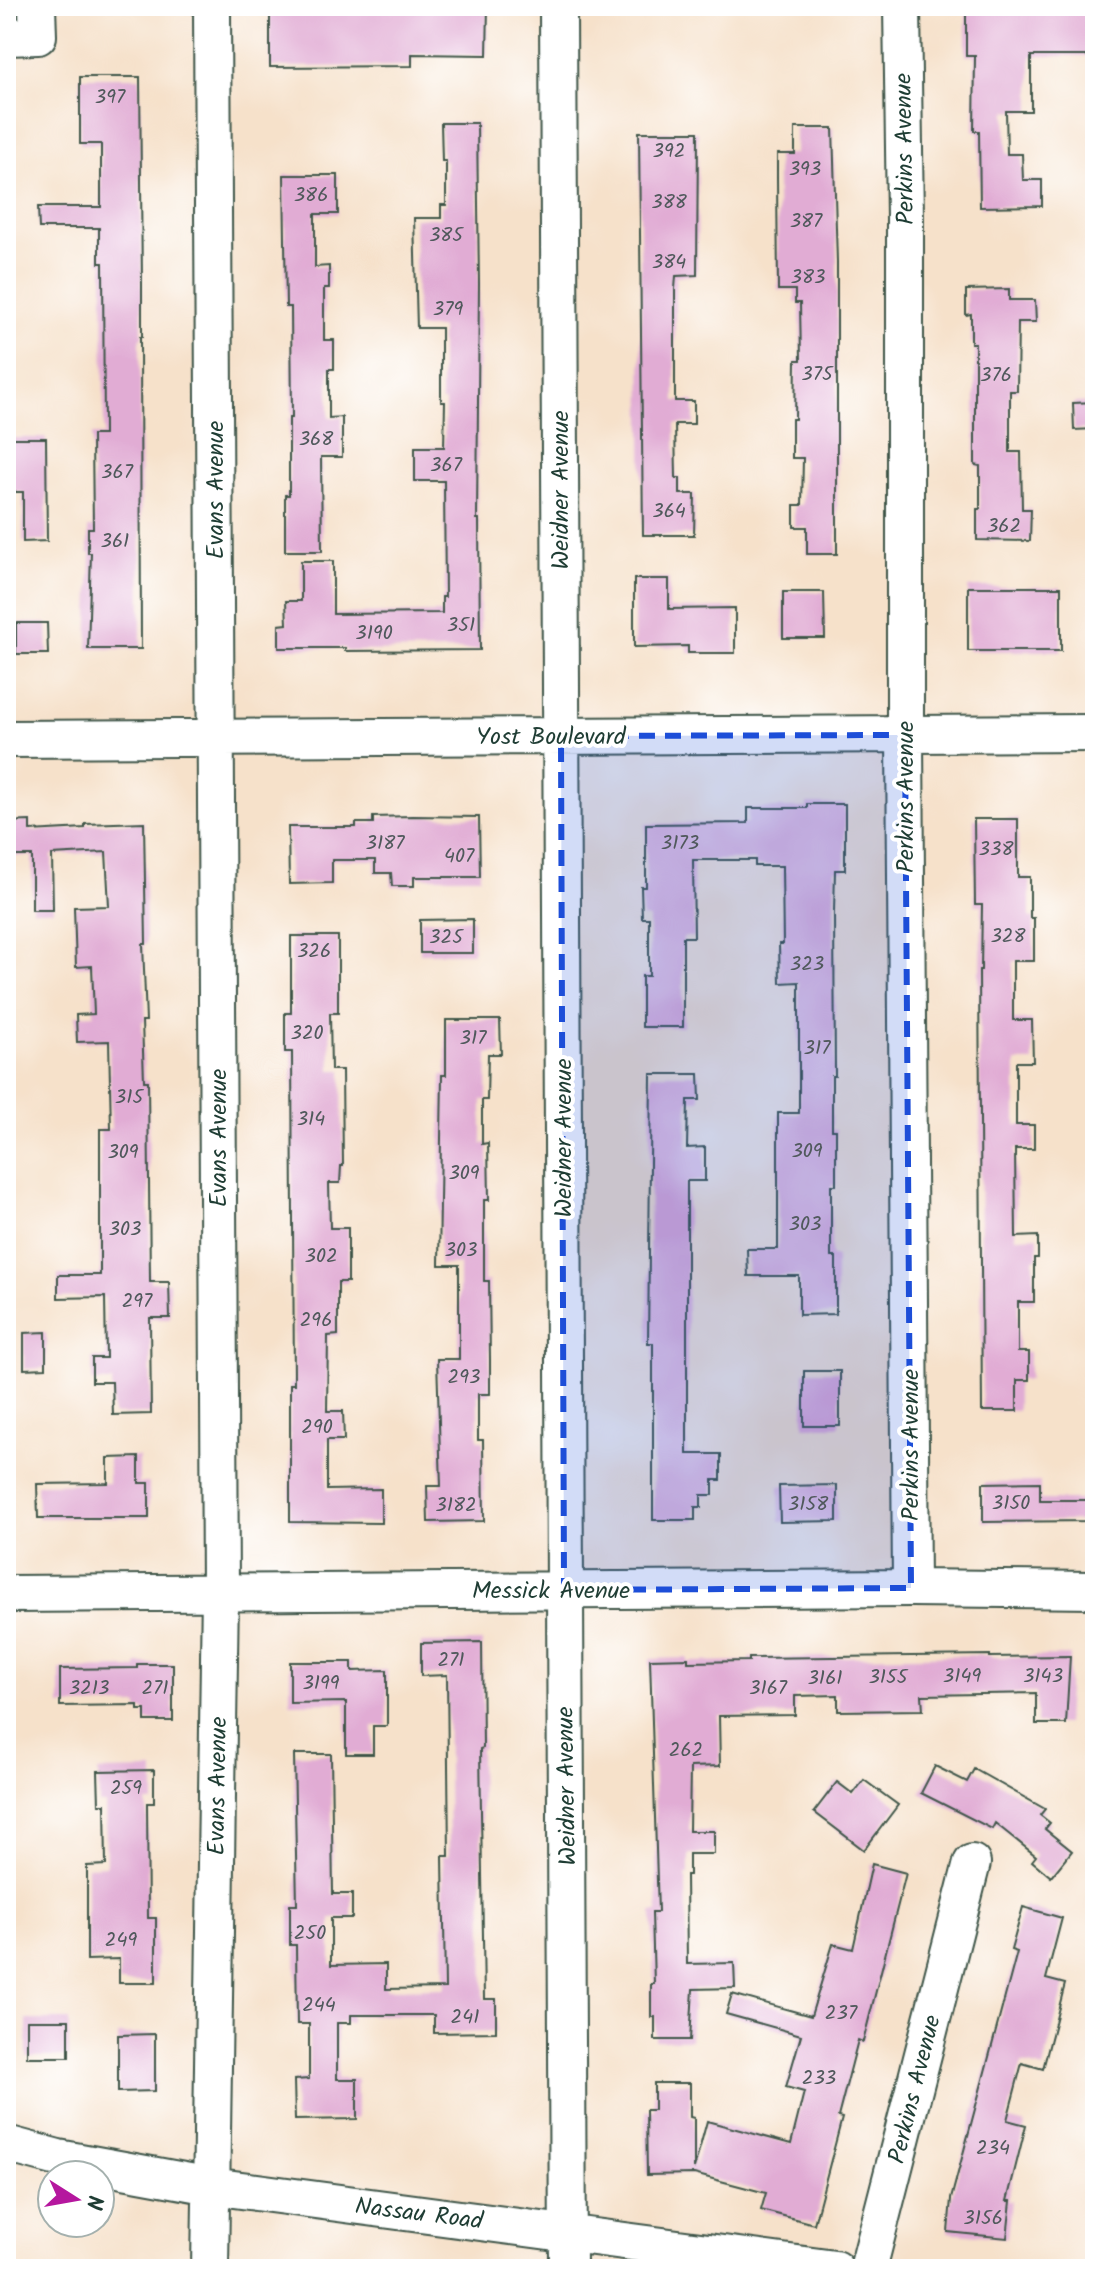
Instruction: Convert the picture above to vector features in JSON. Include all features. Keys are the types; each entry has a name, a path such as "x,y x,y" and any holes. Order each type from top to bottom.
{"street":[{"path":"6,37 38,36 37,6"},
{"name":"Evans Avenue","path":"210,2269 220,1592 212,6"},
{"name":"Weidner Avenue","path":"558,6 568,2269"},
{"name":"Perkins Avenue","path":"902,6 911,1588"},
{"name":"Yost Boulevard","path":"6,739 1095,733"},
{"name":"Messick Avenue","path":"6,1594 911,1588 1095,1590"},
{"name":"Perkins Avenue","path":"868,2269 972,1863"},
{"name":"Nassau Road","path":"6,2144 58,2158 211,2186 835,2269"}],"highlighted area":[{"path":"905,735 911,1588 564,1590 561,736"}],"building":[{"path":"270,6 488,6 487,55 412,54 412,66 270,67"},
{"path":"966,6 1095,6 1095,56 1031,56 1031,111 1006,111 1007,154 1022,154 1023,180 1042,180 1042,206 980,207 979,131 974,131 975,56 966,56"},
{"path":"80,77 140,77 141,649 88,649 91,553 88,553 88,528 93,528 92,435 104,435 103,263 99,263 99,228 39,228 38,207 101,207 101,144 80,144"},
{"path":"441,123 477,123 480,650 279,648 279,625 287,624 286,601 301,601 301,561 333,561 333,614 442,613 442,597 445,597 444,481 415,481 415,447 444,447 441,328 417,328 414,218 441,218 441,205 446,205 446,161 442,161"},
{"path":"795,128 833,128 837,262 837,554 807,554 807,527 794,527 794,505 802,505 803,458 792,458 796,360 801,360 800,303 795,303 795,290 778,290 777,154 795,154"},
{"path":"639,132 698,132 697,275 676,276 675,289 675,401 694,401 694,424 675,424 676,478 680,478 680,494 695,494 694,535 643,535"},
{"path":"284,175 338,175 338,214 315,214 315,267 329,266 329,288 324,288 324,340 334,340 334,369 329,369 329,418 342,417 342,457 321,457 322,551 285,551 289,418 292,418 291,307 286,307"},
{"path":"1009,289 1009,300 1035,300 1036,322 1018,322 1017,391 1010,391 1010,452 1021,452 1022,509 1031,509 1030,541 977,540 980,466 975,465 975,343 971,343 971,314 966,315 966,290"},
{"path":"1095,402 1095,429 1074,430 1073,403"},
{"path":"6,438 46,438 47,541 23,542 23,492 6,492"},
{"path":"634,579 669,579 669,609 735,608 735,653 688,653 688,646 634,647"},
{"path":"968,587 1061,587 1061,651 968,651"},
{"path":"783,592 824,592 825,638 783,638"},
{"path":"16,623 47,623 48,654 16,654"},
{"path":"807,804 845,804 845,870 835,870 834,912 835,1076 832,1076 832,1130 836,1130 836,1185 831,1185 831,1257 836,1257 836,1314 799,1315 799,1276 748,1276 747,1249 778,1249 778,1113 799,1113 799,982 780,983 782,866 755,866 755,860 693,860 694,937 683,937 683,1027 642,1027 642,976 649,976 649,918 642,918 641,887 646,887 646,824 748,823 748,808 807,808"},
{"path":"373,817 479,817 480,877 414,877 414,886 392,886 391,873 375,873 375,860 332,860 332,883 289,884 288,827 356,827 356,823 373,823"},
{"path":"974,819 1018,819 1018,877 1030,877 1030,918 1034,918 1034,961 1013,961 1013,1020 1032,1020 1033,1062 1016,1062 1016,1125 1034,1125 1034,1149 1015,1149 1016,1237 1038,1236 1038,1258 1034,1258 1034,1302 1018,1302 1018,1352 1029,1352 1029,1380 1017,1380 1017,1411 982,1411 979,970 982,905 975,905"},
{"path":"30,821 30,831 85,828 85,824 144,822 146,1021 142,1021 144,1081 148,1081 150,1282 169,1282 170,1318 150,1318 151,1414 113,1415 112,1382 92,1382 92,1358 106,1358 105,1297 58,1298 58,1275 100,1275 100,1129 111,1129 109,1041 77,1042 76,1015 94,1014 92,966 76,967 74,907 109,906 106,852 52,855 53,910 32,910 32,856 6,856 6,822"},
{"path":"473,919 473,953 420,953 420,920"},
{"path":"291,936 338,936 338,1013 330,1013 331,1070 342,1070 343,1166 340,1183 329,1183 330,1228 348,1228 348,1282 338,1282 338,1335 328,1336 327,1411 343,1411 344,1440 327,1440 327,1490 381,1489 381,1523 290,1522 290,1384 294,1384 292,1052 285,1052 285,1013 291,1013"},
{"path":"446,1020 500,1020 501,1054 488,1054 487,1100 482,1100 482,1144 488,1143 489,1200 484,1200 484,1281 489,1281 490,1359 490,1394 478,1394 478,1440 483,1440 484,1521 428,1522 427,1486 441,1486 437,1359 459,1359 459,1265 439,1265 442,1075 446,1075"},
{"path":"651,1074 699,1074 700,1100 688,1100 687,1148 705,1147 705,1181 687,1181 687,1454 721,1454 721,1480 713,1480 713,1495 701,1495 701,1507 695,1507 695,1520 653,1520 653,1343 648,1343"},
{"path":"46,1332 46,1368 24,1369 24,1333"},
{"path":"804,1371 840,1371 840,1426 804,1426"},
{"path":"139,1457 139,1483 149,1483 149,1518 38,1518 37,1484 108,1483 108,1458"},
{"path":"1040,1482 1040,1500 1095,1500 1095,1521 983,1522 983,1483"},
{"path":"837,1485 837,1521 780,1522 779,1486"},
{"path":"482,1642 483,1748 480,1749 484,1999 496,1999 496,2032 434,2033 434,2015 351,2015 351,2023 337,2023 337,2079 357,2079 357,2119 295,2120 294,2080 309,2079 309,2024 297,2024 296,1945 290,1945 290,1905 297,1905 294,1754 331,1754 333,1894 352,1894 352,1918 331,1918 331,1965 386,1964 386,1989 445,1988 443,1856 449,1856 447,1675 421,1676 421,1643"},
{"path":"1070,1656 1066,1724 1036,1724 1036,1693 922,1695 923,1710 838,1711 838,1695 795,1696 795,1715 719,1716 720,1766 690,1767 689,1831 714,1831 714,1854 689,1854 689,1875 686,1875 687,1964 734,1963 735,1988 693,1989 690,2040 655,2040 655,2017 651,2017 651,1984 654,1984 652,1912 658,1912 650,1659 688,1658 688,1662 749,1661 749,1658"},
{"path":"290,1662 352,1662 352,1671 387,1670 387,1726 373,1726 373,1754 346,1754 346,1702 290,1703"},
{"path":"137,1664 173,1664 173,1721 145,1721 145,1710 138,1710 138,1705 60,1706 60,1669 137,1668"},
{"path":"935,1766 967,1782 974,1769 1045,1809 1040,1815 1050,1823 1045,1829 1072,1851 1051,1877 1032,1861 1036,1856 995,1823 992,1829 921,1793"},
{"path":"154,1770 154,1803 147,1803 148,1918 156,1918 156,1983 119,1983 119,1959 87,1960 87,1866 106,1865 105,1804 99,1804 98,1771"},
{"path":"864,1780 898,1805 864,1850 814,1812 837,1782 853,1794"},
{"path":"872,1864 906,1873 863,2042 858,2040 838,2117 842,2118 814,2224 761,2210 766,2193 694,2174 647,2175 646,2110 654,2110 654,2083 690,2083 694,2169 707,2121 791,2144 804,2092 786,2087 801,2035 726,2014 732,1994 811,2016 833,1944 853,1949"},
{"path":"1023,1907 1062,1918 1046,1979 1065,1984 1043,2069 1022,2063 1007,2120 1026,2125 1007,2201 1011,2201 1007,2238 948,2232 951,2199 1017,1952 1011,1950"},
{"path":"27,2020 69,2020 69,2057 27,2057"},
{"path":"155,2034 155,2091 118,2092 118,2035"}]}
